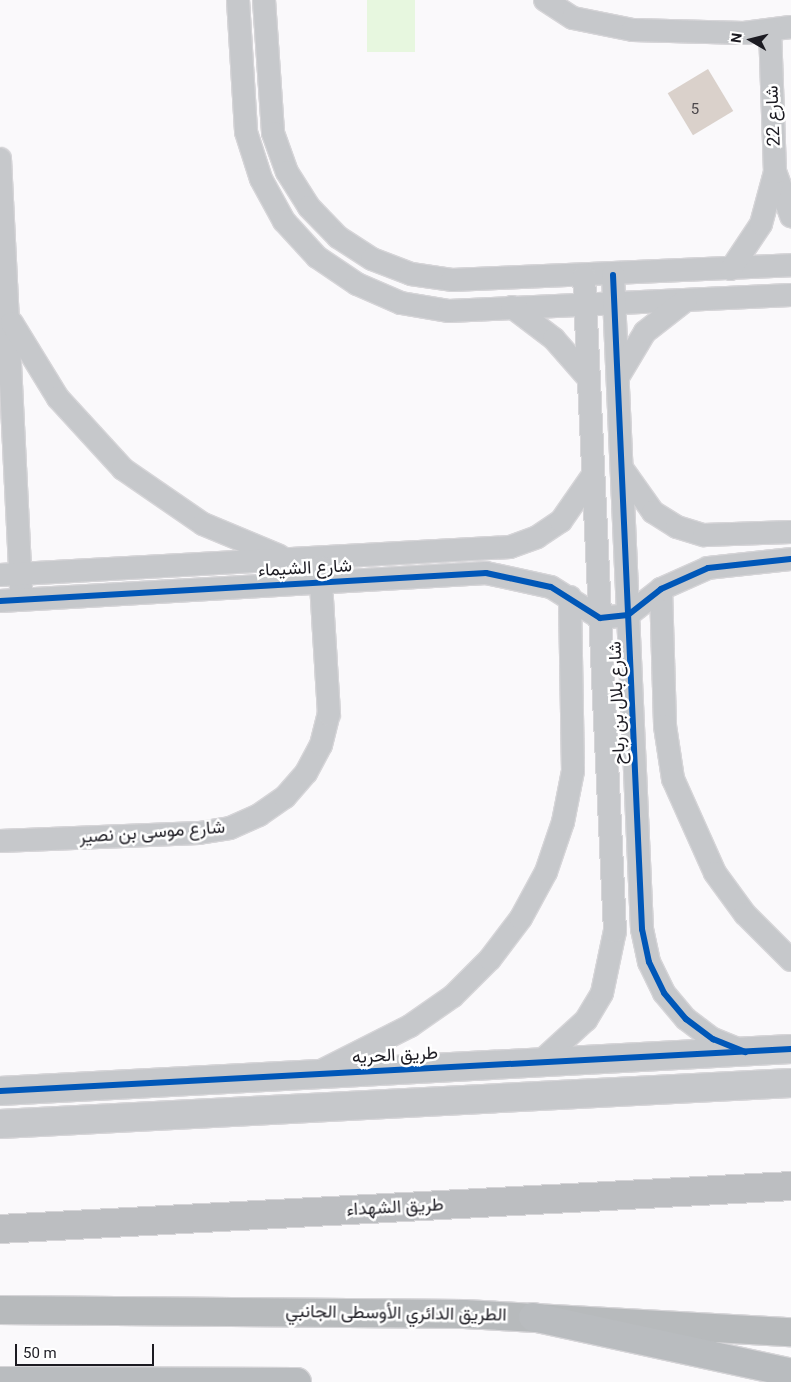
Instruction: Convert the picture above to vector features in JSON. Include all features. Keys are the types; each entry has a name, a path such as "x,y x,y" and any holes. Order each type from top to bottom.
{"highway":[{"name":"الطريق الدائري الأوسطى الجانبي","path":"0,1310 258,1310 533,1317 791,1332"},
{"path":"533,1317 791,1373"},
{"path":"0,1381 297,1382"}],"main road":[{"name":"طريق الشهداء","path":"0,1228 791,1186"}],"street":[{"path":"238,0 246,132 260,179 284,221 325,262 357,284 401,303 449,311 791,295"},
{"path":"264,0 273,133 287,172 309,207 338,237 372,259 411,274 452,280 613,275 791,266"},
{"path":"544,0 572,18 599,26 632,30 780,29"},
{"name":"شارع 22","path":"731,269 761,224 775,172 780,29"},
{"path":"0,160 10,575 22,600"},
{"name":"شارع 22","path":"775,172 791,216"},
{"name":"شارع بلال بن رباح","path":"613,275 642,929 649,962 664,993 686,1019 713,1039 745,1052"},
{"name":"شارع بلال بن رباح","path":"539,1063 586,1020 612,963 615,931 584,276"},
{"path":"618,378 645,332 686,300"},
{"path":"512,307 554,339 589,379"},
{"path":"5,317 58,398 123,469 203,524 292,560"},
{"path":"622,465 640,498 677,527 704,535 791,532"},
{"name":"شارع الشيماء","path":"10,575 510,547 537,537 561,521 593,474"},
{"name":"شارع موسى بن نصير","path":"0,842 199,833 238,824 285,797 317,752 329,714 322,582 319,559"},
{"path":"600,618 628,615 661,589 708,568 791,559"},
{"name":"شارع الشيماء","path":"0,601 486,573 530,580 570,597 600,618"},
{"path":"661,589 665,726 673,779 691,827 715,873 745,914 791,960"},
{"path":"315,1108 313,1074 410,1026 453,996 490,960 522,918 560,831 573,771 570,597"},
{"name":"طريق الحريه","path":"0,1091 791,1049"},
{"path":"0,1124 791,1083"}],"green space":[{"path":"367,0 415,0 415,52 367,52"}],"building":[{"path":"708,69 733,111 693,135 668,93"}],"cycle path":[{"path":"613,275 642,929 649,962 664,993 686,1019 713,1039 745,1052"},
{"path":"0,601 486,573 551,587 600,618 628,615 661,589 708,568 791,559"},
{"path":"0,1091 791,1049"}]}
